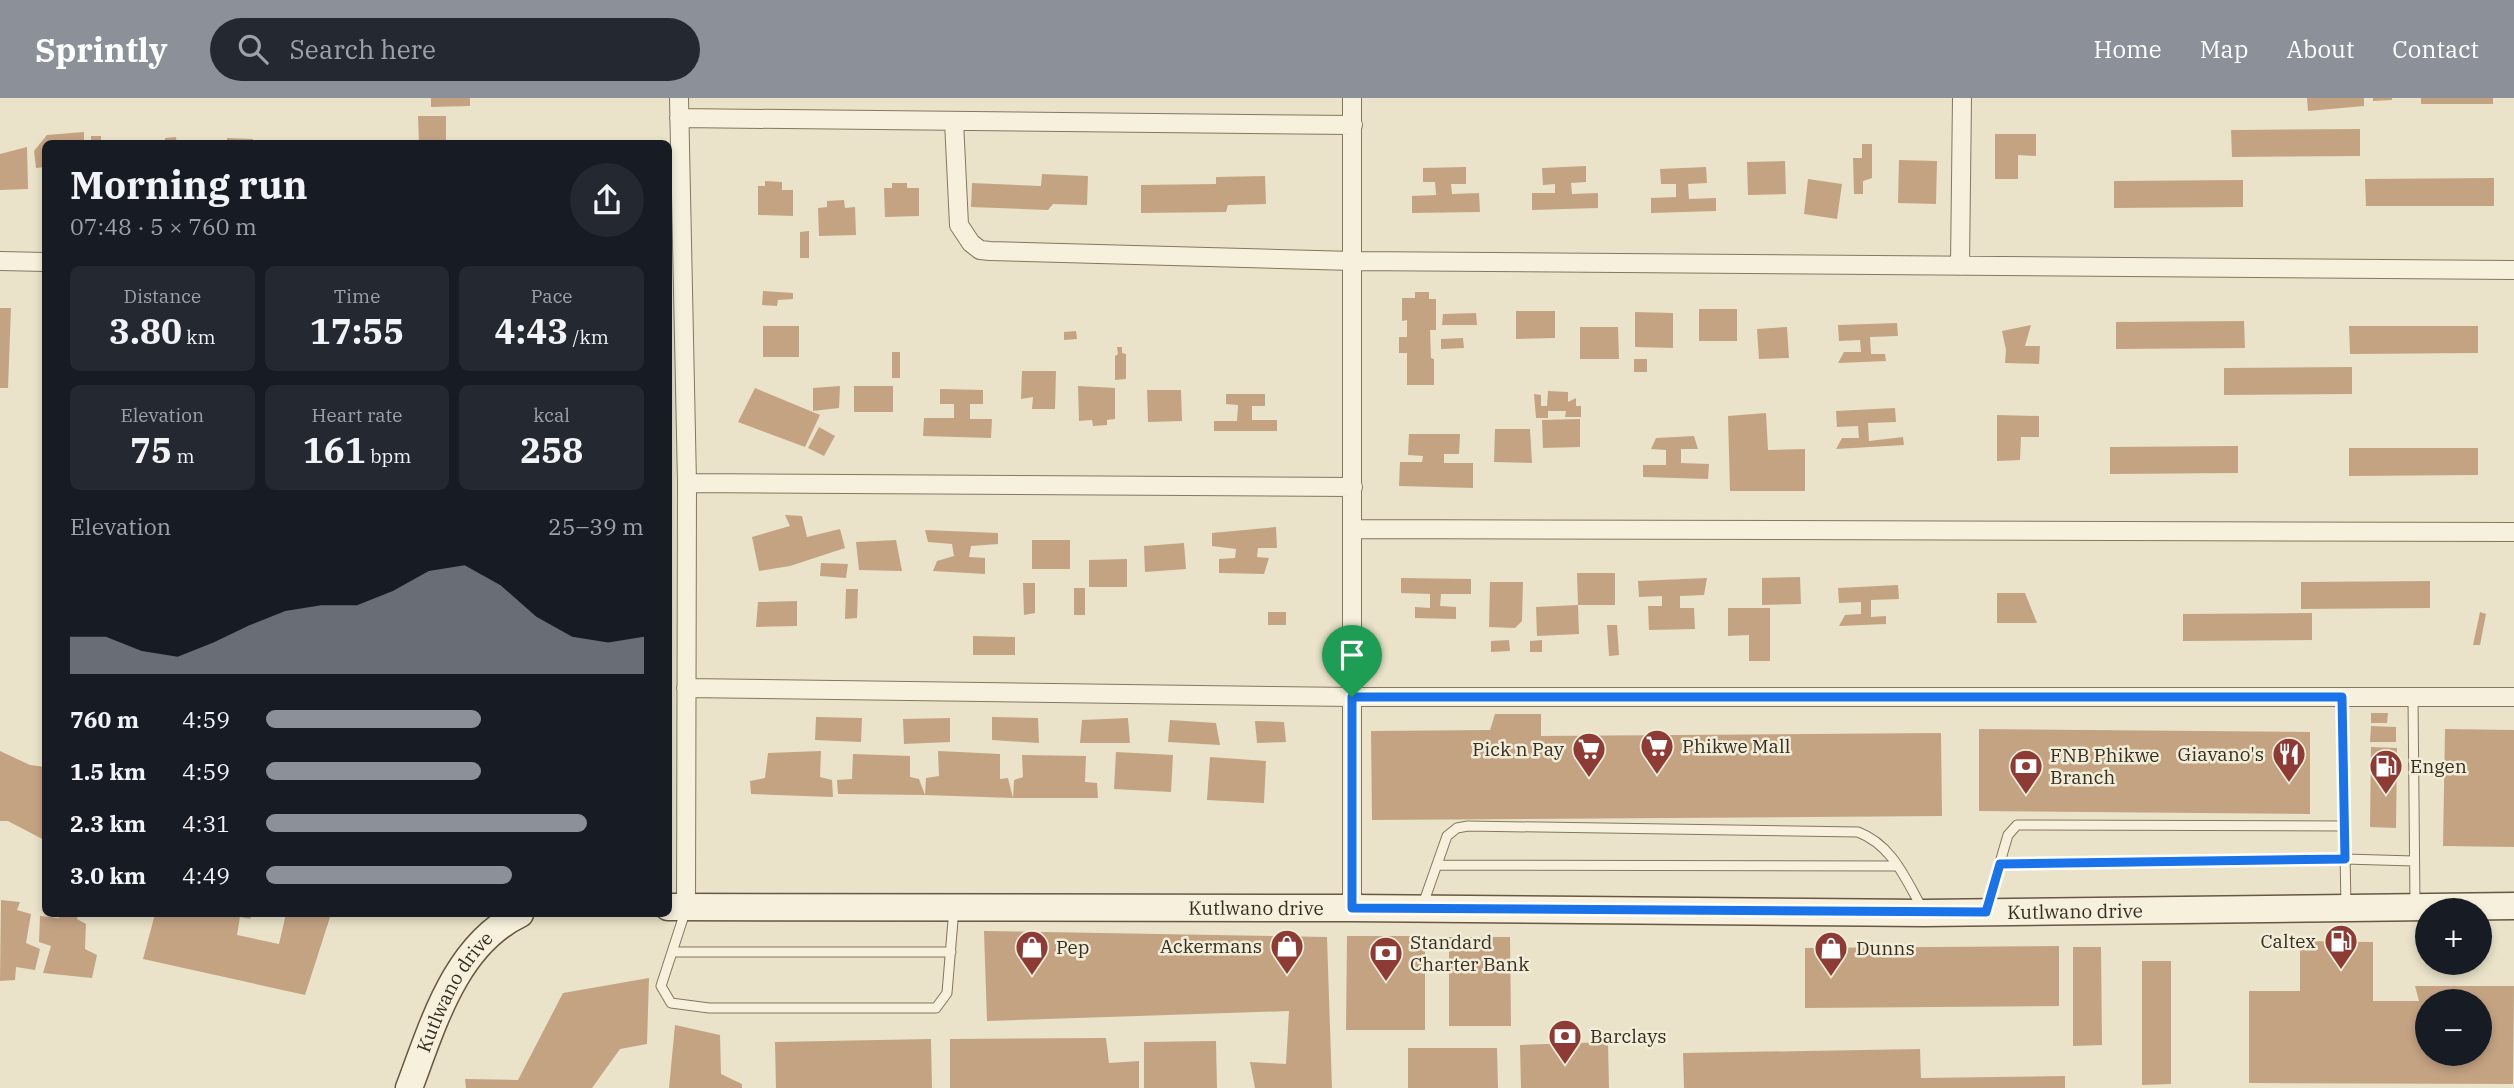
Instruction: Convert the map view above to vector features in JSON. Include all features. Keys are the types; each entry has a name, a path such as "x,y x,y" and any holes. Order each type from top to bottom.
{"street":[{"path":"677,907 686,688 687,483 676,257 679,98"},
{"path":"1352,98 1352,908"},
{"path":"1960,266 1962,98"},
{"path":"680,118 1353,125"},
{"path":"954,121 958,225 964,236 980,250 1353,261 2514,270"},
{"path":"0,261 42,262"},
{"path":"687,483 1353,487"},
{"path":"1352,529 2514,532"},
{"path":"686,688 1352,697 2514,697"},
{"name":"Kutlwano drive","path":"2492,906 2514,906"},
{"name":"Kutlwano drive","path":"677,907 1421,908 1924,913 2415,907"},
{"name":"Kutlwano drive","path":"409,1088 453,981 485,937 515,917"}],"lane":[{"path":"2342,697 2346,908"},
{"path":"2413,697 2415,907"},
{"path":"1986,912 2008,835 2017,825 2344,826"},
{"path":"1421,908 1447,836 1457,828 1468,826 1858,832 1871,837 1890,853 1924,913"},
{"path":"2000,864 2345,859 2414,861"},
{"path":"1437,865 1898,866"},
{"path":"677,907 672,952 661,986 671,1003 709,1008 936,1008 947,993 954,907"},
{"path":"672,952 951,952"}],"building":[{"path":"431,98 470,98 470,106 431,107"},
{"path":"2307,98 2364,98 2364,106 2308,111"},
{"path":"2373,98 2392,98 2392,100 2373,101"},
{"path":"2421,98 2493,98 2493,104 2421,104"},
{"path":"418,116 446,116 446,140 419,140"},
{"path":"2360,129 2360,156 2232,157 2231,130"},
{"path":"84,132 84,140 43,140 47,135"},
{"path":"1995,134 2036,134 2036,156 2018,155 2018,179 1995,179"},
{"path":"91,136 101,136 101,140 91,140"},
{"path":"227,138 253,139 253,140"},
{"path":"42,141 42,167 36,168 34,151"},
{"path":"1862,144 1872,144 1872,178 1863,181 1863,194 1854,194 1853,158 1862,158"},
{"path":"27,147 28,189 0,190 0,154"},
{"path":"1899,160 1937,161 1936,204 1898,203"},
{"path":"1785,161 1786,194 1748,195 1747,162"},
{"path":"1586,166 1586,182 1571,183 1572,194 1598,193 1598,208 1532,210 1532,193 1555,193 1555,184 1543,185 1542,168"},
{"path":"1466,167 1466,184 1451,184 1452,194 1479,193 1480,212 1412,213 1412,196 1436,195 1435,182 1423,182 1423,168"},
{"path":"1706,167 1707,183 1688,184 1689,199 1716,198 1716,211 1651,213 1651,198 1676,197 1676,184 1661,184 1660,169"},
{"path":"1042,174 1088,176 1087,205 1053,204 1048,210 971,207 972,183 1041,186"},
{"path":"1265,176 1266,204 1228,205 1226,212 1141,213 1141,185 1216,184 1216,177"},
{"path":"2494,178 2494,206 2366,206 2365,179"},
{"path":"1808,179 1842,184 1837,219 1804,214"},
{"path":"2243,180 2243,207 2114,208 2114,181"},
{"path":"765,181 782,182 782,190 793,190 793,216 758,215 758,186 765,186"},
{"path":"892,183 907,183 907,188 919,188 919,216 885,217 884,188 892,188"},
{"path":"844,200 845,208 855,207 856,235 819,236 818,208 827,207 827,201"},
{"path":"809,231 809,258 800,258 800,232"},
{"path":"763,291 793,293 793,299 778,300 777,306 762,305"},
{"path":"1415,292 1429,292 1429,299 1436,299 1436,330 1430,330 1434,385 1407,385 1407,353 1399,353 1399,337 1407,337 1407,320 1402,321 1402,298 1415,298"},
{"path":"0,308 11,308 8,388 0,388"},
{"path":"1699,309 1737,309 1737,341 1699,341"},
{"path":"1516,311 1555,311 1555,338 1516,339"},
{"path":"1635,312 1673,313 1673,348 1635,347"},
{"path":"1476,313 1477,325 1442,325 1443,314"},
{"path":"2244,321 2245,348 2116,349 2116,322"},
{"path":"1897,323 1898,336 1870,337 1871,354 1885,354 1886,361 1838,363 1844,352 1861,352 1860,340 1839,341 1838,325"},
{"path":"2031,325 2025,346 2040,346 2039,364 2005,363 2006,350 2002,331"},
{"path":"763,326 799,326 799,357 763,357"},
{"path":"2349,326 2478,326 2478,353 2350,354"},
{"path":"1580,327 1618,327 1619,359 1580,359"},
{"path":"1787,327 1789,358 1759,359 1757,329"},
{"path":"1076,331 1077,339 1064,340 1064,332"},
{"path":"1463,338 1464,348 1441,349 1441,339"},
{"path":"1117,347 1122,347 1122,353 1126,354 1126,379 1115,380"},
{"path":"892,352 900,352 900,378 892,378"},
{"path":"1634,359 1647,359 1647,372 1634,372"},
{"path":"2352,367 2352,394 2224,395 2224,368"},
{"path":"1022,371 1056,371 1055,409 1032,409 1033,397 1021,399"},
{"path":"840,386 839,408 813,411 813,388"},
{"path":"854,386 893,386 893,412 854,412"},
{"path":"1078,386 1115,388 1115,419 1107,420 1107,425 1093,426 1092,420 1079,421"},
{"path":"755,388 820,415 805,447 738,422"},
{"path":"940,389 983,390 983,404 970,404 970,419 992,419 991,438 923,436 924,418 954,418 954,404 940,404"},
{"path":"1147,390 1181,390 1182,421 1148,422"},
{"path":"1548,391 1568,392 1568,402 1576,398 1576,406 1581,406 1581,417 1565,417 1566,411 1548,411 1548,418 1536,418 1534,394 1541,395 1541,406 1547,406"},
{"path":"1226,394 1265,394 1265,406 1252,406 1252,420 1277,420 1277,431 1214,431 1214,421 1237,421 1238,405 1226,404"},
{"path":"1895,408 1896,422 1868,423 1869,441 1903,437 1904,445 1836,449 1842,438 1859,438 1858,426 1837,427 1836,411"},
{"path":"1766,413 1768,450 1805,449 1805,491 1730,491 1728,416"},
{"path":"1997,415 2039,416 2039,437 2021,437 2020,460 1997,461"},
{"path":"1580,419 1580,447 1543,448 1542,420"},
{"path":"819,427 835,436 824,456 808,448"},
{"path":"1495,429 1530,429 1532,463 1494,462"},
{"path":"1409,434 1460,434 1459,454 1444,454 1444,463 1473,463 1473,488 1399,486 1400,462 1422,462 1423,456 1408,455"},
{"path":"1694,436 1698,449 1681,449 1681,463 1709,464 1708,479 1643,477 1643,465 1666,465 1666,450 1651,449 1656,438"},
{"path":"2238,446 2238,473 2110,474 2110,447"},
{"path":"2349,448 2478,448 2478,475 2349,476"},
{"path":"785,515 802,516 807,537 840,529 845,548 790,566 759,571 752,537 790,526"},
{"path":"1276,527 1277,548 1258,548 1257,557 1269,558 1264,574 1219,573 1219,559 1235,558 1236,549 1212,546 1212,533"},
{"path":"925,530 998,533 998,544 971,546 969,557 985,558 985,574 933,571 937,561 954,556 952,544 928,542"},
{"path":"896,540 902,571 859,570 856,542"},
{"path":"1032,540 1070,540 1070,569 1032,569"},
{"path":"1184,543 1186,569 1145,572 1144,546"},
{"path":"1127,559 1127,587 1089,587 1089,560"},
{"path":"821,563 848,564 846,578 820,576"},
{"path":"1577,573 1615,573 1615,605 1578,605"},
{"path":"1800,577 1801,604 1762,605 1762,578"},
{"path":"1401,578 1471,579 1471,594 1441,594 1440,606 1456,607 1456,619 1415,618 1415,607 1430,608 1430,594 1401,593"},
{"path":"1707,578 1704,595 1680,596 1680,608 1694,608 1695,629 1649,630 1648,606 1662,606 1662,596 1639,597 1638,581"},
{"path":"2430,581 2430,608 2301,609 2301,582"},
{"path":"1490,582 1523,582 1522,621 1515,628 1489,627"},
{"path":"1023,583 1035,583 1035,613 1024,615"},
{"path":"1898,585 1899,599 1871,600 1871,617 1886,616 1886,624 1839,626 1845,615 1861,614 1861,602 1839,603 1838,588"},
{"path":"1074,588 1085,588 1085,615 1074,615"},
{"path":"846,589 858,589 857,618 845,619"},
{"path":"1997,593 2025,593 2037,623 1997,623"},
{"path":"797,601 797,626 756,627 758,602"},
{"path":"1578,605 1579,634 1537,636 1536,607"},
{"path":"1728,608 1770,608 1770,661 1749,661 1749,635 1728,636"},
{"path":"1268,612 1286,612 1286,625 1268,625"},
{"path":"2480,612 2486,614 2480,645 2473,645"},
{"path":"2312,613 2312,640 2183,641 2183,614"},
{"path":"1607,625 1617,625 1619,655 1609,656"},
{"path":"973,636 1015,637 1015,655 973,655"},
{"path":"1509,640 1510,651 1491,652 1491,641"},
{"path":"1542,640 1542,652 1530,652 1530,641"},
{"path":"2371,713 2388,713 2387,723 2371,723"},
{"name":"Phikwe Mall","path":"1495,714 1541,714 1541,736 1941,733 1942,816 1372,820 1371,731 1490,730"},
{"path":"816,717 862,718 861,742 815,740"},
{"path":"992,717 1038,718 1039,743 992,740"},
{"path":"950,718 950,742 904,744 903,719"},
{"path":"1128,718 1130,743 1080,743 1082,720"},
{"path":"1170,720 1216,723 1220,745 1168,742"},
{"path":"1255,721 1284,722 1286,742 1257,743"},
{"path":"2371,726 2396,727 2396,742 2370,742"},
{"path":"1979,729 2310,732 2310,814 1979,811"},
{"path":"2445,729 2514,730 2514,847 2443,846"},
{"path":"2371,747 2397,748 2396,828 2370,827"},
{"path":"0,751 30,765 42,766 42,839 8,821 0,821"},
{"path":"821,751 820,777 832,780 833,797 751,794 750,781 765,778 768,753"},
{"path":"938,751 1000,754 1000,779 1008,778 1013,798 925,795 926,778 939,776"},
{"path":"1116,752 1173,755 1171,792 1114,789"},
{"path":"853,754 910,756 910,777 919,779 925,795 838,794 837,780 852,779"},
{"path":"1022,755 1086,756 1085,782 1097,783 1098,798 1013,798 1014,780 1023,777"},
{"path":"1210,757 1266,761 1264,803 1207,800"},
{"path":"1,900 20,902 17,910 31,914 26,943 40,949 35,970 16,967 15,980 0,981"},
{"path":"40,916 77,917 86,924 85,949 97,955 92,978 43,973 51,946 39,942"},
{"path":"154,917 240,917 237,935 279,944 285,917 330,917 305,995 143,959"},
{"path":"984,931 1327,937 1332,1088 1255,1088 1250,1062 1286,1064 1289,1011 987,1021"},
{"name":"Standard Charter Bank","path":"1347,936 1425,936 1425,1030 1346,1030"},
{"path":"1449,937 1510,937 1511,1026 1449,1026"},
{"path":"2300,941 2373,942 2373,1001 2415,1001 2415,1066 2492,1066 2492,989 2416,989 2415,986 2514,986 2513,1084 2249,1083 2249,991 2300,991"},
{"path":"2059,946 2059,1006 1805,1008 1805,948"},
{"path":"2073,947 2101,947 2102,1045 2073,1046"},
{"path":"2142,961 2171,961 2171,1084 2142,1085"},
{"path":"649,978 647,1044 620,1049 592,1088 466,1088 465,1079 518,1080 563,993"},
{"path":"675,1025 720,1035 721,1074 742,1084 742,1088 669,1088"},
{"path":"1106,1038 1109,1063 1139,1061 1139,1088 950,1088 950,1039"},
{"path":"931,1039 932,1088 776,1088 775,1042"},
{"path":"1216,1041 1217,1088 1144,1088 1144,1042"},
{"name":"Barclays","path":"1608,1042 1609,1088 1521,1088 1520,1045"},
{"path":"1408,1048 1497,1048 1498,1088 1408,1088"},
{"path":"1920,1049 1921,1078 2065,1076 2065,1088 1684,1088 1683,1053"}],"place":[{"name":"Phikwe Mall","path":"1657,776"},
{"name":"Pick n Pay","path":"1589,779"},
{"name":"Giavano's","path":"2289,784"},
{"name":"FNB Phikwe Branch","path":"2026,796"},
{"name":"Engen","path":"2386,796"},
{"name":"Caltex","path":"2341,971"},
{"name":"Ackermans","path":"1287,976"},
{"name":"Pep","path":"1032,977"},
{"name":"Dunns","path":"1831,978"},
{"name":"Standard Charter Bank","path":"1386,983"},
{"name":"Barclays","path":"1565,1066"}],"route":[{"path":"1352,697 2342,697 2345,859 2000,864 1986,912 1352,908 1352,697"}]}
